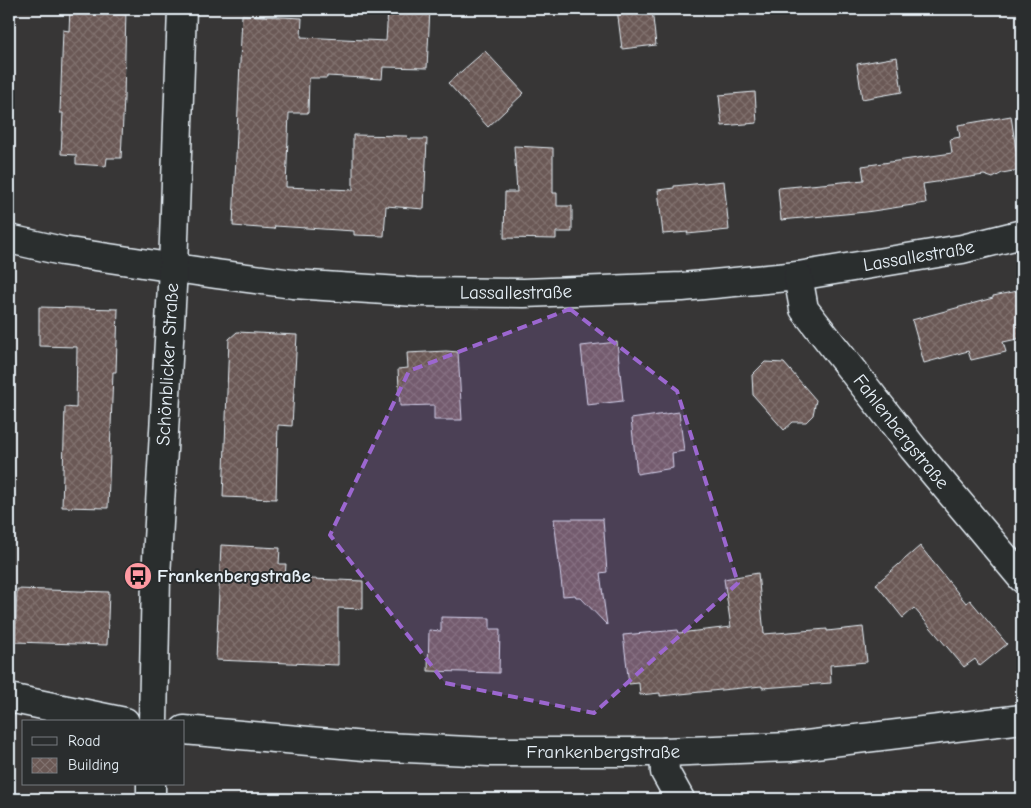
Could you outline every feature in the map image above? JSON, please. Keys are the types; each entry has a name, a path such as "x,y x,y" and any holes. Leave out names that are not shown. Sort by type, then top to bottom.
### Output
{"street":[{"name":"Schönblicker Straße","path":"153,720 156,577 173,268 182,9"},
{"name":"Lassallestraße","path":"9,239 62,251 293,284 446,292 524,293 682,287 798,276 962,249 1022,234"},
{"name":"Fahlenbergstraße","path":"798,276 804,309 913,448 1022,578"},
{"path":"9,698 115,720"},
{"name":"Frankenbergstraße","path":"185,730 365,746 471,752 664,752 790,747 1022,719"},
{"path":"664,752 665,772 680,799"},
{"path":"151,786 151,799"}],"highlighted area":[{"path":"570,309 677,391 738,583 594,713 445,683 330,535 409,371"}],"building":[{"path":"70,9 126,9 121,158 107,158 106,166 76,164 76,155 61,154 63,113 60,113 63,30 69,31"},
{"path":"388,9 430,9 427,68 383,67 382,79 327,76 327,78 309,78 308,113 289,113 286,187 353,190 353,135 407,136 408,139 427,139 424,209 386,206 384,236 354,235 354,231 275,226 274,229 233,226 242,15 302,18 301,37 386,41"},
{"path":"617,9 652,9 656,45 622,49"},
{"path":"485,51 524,93 488,127 448,83"},
{"path":"897,57 902,92 862,99 857,64"},
{"path":"755,92 757,123 722,126 719,95"},
{"path":"1011,116 1019,170 1002,173 993,178 984,175 923,184 926,203 866,212 781,220 778,188 864,180 862,166 952,153 950,139 960,137 958,125"},
{"path":"514,146 553,148 553,193 557,193 557,206 572,206 572,232 556,232 556,239 504,238 505,192 517,192"},
{"path":"724,181 729,230 663,234 658,190 674,188 674,186"},
{"path":"1022,290 1022,338 1003,342 1006,352 971,360 968,351 924,363 912,320 993,298 993,296"},
{"path":"39,307 118,309 116,372 113,372 108,508 62,507 65,407 76,408 77,347 39,346"},
{"path":"237,332 297,335 292,426 278,425 276,499 223,497 229,339"},
{"path":"617,342 623,401 587,405 581,346"},
{"path":"458,352 462,420 434,420 434,405 400,406 398,369 408,368 407,353"},
{"path":"765,362 784,363 816,400 813,415 806,422 793,422 784,430 753,395 752,375"},
{"path":"679,412 684,451 672,453 673,468 637,474 631,419"},
{"path":"554,519 603,519 607,572 600,573 607,625 580,597 575,595 563,596"},
{"path":"221,545 280,548 279,564 286,564 285,578 363,581 363,609 338,608 338,665 216,660"},
{"path":"920,546 966,603 970,600 1007,644 980,666 975,659 964,667 914,608 903,618 876,584"},
{"path":"758,573 764,634 863,627 867,662 830,665 831,683 762,688 762,686 660,696 660,693 640,695 639,683 629,684 623,635 678,630 679,633 731,627 724,579"},
{"path":"17,589 109,592 107,645 15,642"},
{"path":"441,617 490,618 490,629 500,629 499,673 428,671 429,630 441,631"}],"place":[{"name":"Frankenbergstraße","path":"138,576"}]}
